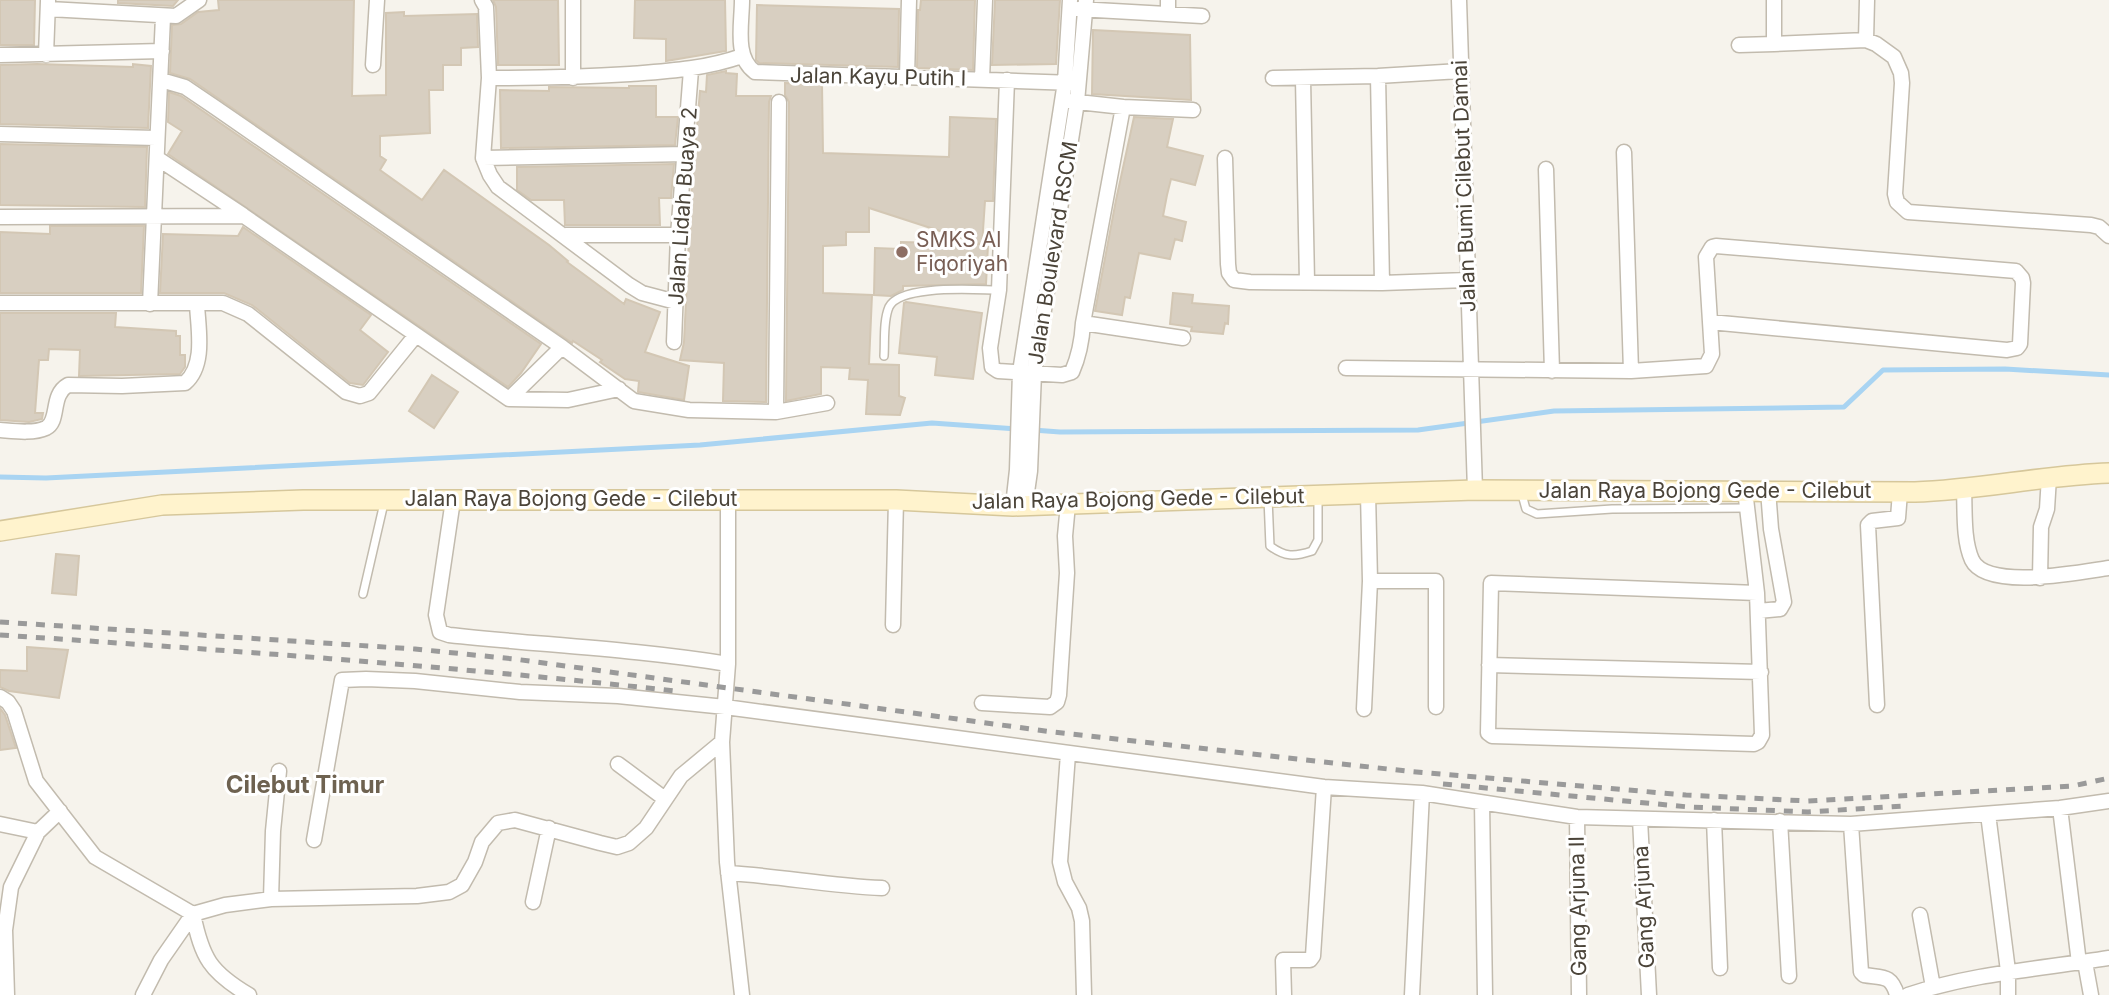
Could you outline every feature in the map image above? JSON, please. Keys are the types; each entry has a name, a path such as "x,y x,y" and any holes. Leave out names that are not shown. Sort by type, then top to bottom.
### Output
{"main road":[{"name":"Jalan Raya Bojong Gede - Cilebut","path":"0,531 162,505 303,500 728,498 896,500 1019,506 1475,489 1520,490 1612,500 1746,499 1768,490 1900,492 1964,489 2049,477 2109,473"}],"street":[{"path":"46,55 49,5 163,17 176,16 199,0"},
{"path":"373,65 377,0"},
{"path":"573,0 573,78"},
{"path":"489,78 573,78 691,70 718,64 742,56 742,0"},
{"path":"907,77 909,0"},
{"path":"982,79 985,0"},
{"name":"Jalan Bumi Cilebut Damai","path":"1459,0 1475,489"},
{"path":"1774,0 1774,44"},
{"path":"1866,40 1867,0"},
{"path":"483,1 489,78 484,158 490,175 498,187 566,235 615,275 642,293 676,302"},
{"path":"1070,4 1168,7 1202,16"},
{"name":"Jalan Boulevard RSCM","path":"1070,4 1072,83"},
{"name":"Jalan Boulevard RSCM","path":"1019,506 1024,470 1027,373 1035,312 1086,5"},
{"path":"150,304 163,17"},
{"path":"1740,46 1866,40 1894,57 1902,73 1895,194 1901,208 1915,214 2091,225 2099,227 2109,236"},
{"path":"0,55 162,51"},
{"name":"Jalan Kayu Putih I","path":"742,56 746,66 755,72 1072,83"},
{"name":"Jalan Lidah Buaya 2","path":"674,342 678,235 691,70"},
{"path":"1273,78 1303,79 1460,71"},
{"path":"1378,76 1382,283"},
{"path":"1303,79 1307,282"},
{"path":"161,80 184,87 207,102 562,347 634,401 689,410 776,412 827,403"},
{"path":"1007,80 999,290 990,348 992,367 998,372 1062,375 1072,372 1078,358 1123,107"},
{"path":"1069,101 1193,110"},
{"path":"776,412 779,102"},
{"path":"0,134 156,138"},
{"path":"1624,152 1631,371"},
{"path":"484,158 686,153"},
{"path":"157,158 509,399 568,400 619,389"},
{"path":"1225,158 1229,273 1234,280 1382,283 1468,280"},
{"path":"1546,169 1552,371"},
{"path":"0,217 244,216"},
{"path":"566,235 678,235"},
{"path":"1346,368 1631,371 1706,366 1712,355 1706,257 1712,247 1716,246 2015,271 2023,283 2020,344 2012,349 1710,322"},
{"path":"0,303 223,303 248,314 346,391 360,396 369,393 416,335"},
{"path":"0,430 26,431 46,428 51,423 56,399 62,388 68,385 122,387 185,383 195,373 198,362 197,304"},
{"path":"1083,323 1183,338"},
{"path":"509,399 562,347"},
{"path":"2040,578 2041,527 2047,509 2049,477"},
{"path":"1964,489 1969,548 1977,567 1989,573 2040,578 2109,568"},
{"path":"1758,611 1780,609 1784,602 1771,529 1768,490"},
{"path":"1877,705 1868,525 1872,521 1898,518 1900,492"},
{"path":"1364,709 1370,582 1368,494"},
{"path":"728,498 727,664 722,742 728,873 743,995"},
{"path":"1746,499 1757,593 1758,611 1762,735 1758,743 1492,736 1486,730 1491,583 1757,593"},
{"path":"453,500 436,615 440,632 727,664"},
{"path":"893,625 896,500"},
{"path":"982,704 1050,707 1057,702 1067,573 1068,504"},
{"path":"1370,582 1436,581 1436,706"},
{"path":"1489,665 1760,672"},
{"path":"314,840 342,681 366,679 415,681 520,692 618,696 725,707 1324,787 1422,793 1577,817 1852,824 2060,808 2109,801"},
{"path":"0,697 8,702 14,711 36,780 95,857 193,914 206,956 223,979 248,995"},
{"path":"143,995 161,960 193,914 225,905 271,899 417,896 449,892 461,885 475,862 482,842 498,823 515,820 617,847 629,844 638,836 681,776 722,742"},
{"path":"1068,754 1060,863 1082,921 1084,995"},
{"path":"618,764 665,799"},
{"path":"271,899 272,831 279,771"},
{"path":"1284,995 1283,960 1310,960 1313,956 1324,787"},
{"path":"1412,995 1422,793"},
{"path":"1482,803 1485,995"},
{"path":"2060,808 2082,963 2091,995"},
{"path":"6,995 5,930 12,887 38,832 60,811"},
{"path":"1988,814 2008,971 2008,995"},
{"name":"Gang Arjuna II","path":"1577,817 1579,995"},
{"name":"Gang Arjuna","path":"1640,819 1649,995"},
{"path":"1714,820 1720,968"},
{"path":"1780,821 1789,976"},
{"path":"0,824 38,832"},
{"path":"1852,824 1861,972 1864,975 1889,979 1897,995"},
{"path":"533,902 549,828"},
{"path":"728,873 766,875 821,885 881,888"},
{"path":"1920,915 1933,987"},
{"path":"1908,995 2008,971 2109,958"}],"lane":[{"path":"884,356 887,318 894,300 909,293 928,291 999,290"},
{"path":"1268,498 1270,546 1282,555 1297,556 1312,551 1318,540 1318,495"},
{"path":"363,594 385,499"}],"building":[{"path":"0,0 35,0 34,45 0,45"},
{"path":"118,0 178,0 173,6 118,3"},
{"path":"218,0 354,0 352,96 386,95 386,13 404,12 404,16 477,14 478,47 461,48 461,65 443,65 443,90 429,90 430,133 380,136 380,156 386,160 380,170 422,200 444,170 549,245 567,262 624,304 626,299 660,312 645,352 689,366 684,400 638,392 639,381 625,379 600,362 602,360 573,341 572,343 190,79 170,73 172,25 181,24 198,12 219,10"},
{"path":"493,0 558,0 559,65 498,65 496,7"},
{"path":"635,0 725,0 726,51 666,61 666,39 634,38"},
{"path":"921,0 975,0 973,70 917,68 918,10"},
{"path":"995,0 1060,0 1056,64 992,65"},
{"path":"757,5 899,9 898,67 759,63 756,60"},
{"path":"1093,30 1190,35 1191,100 1092,94"},
{"path":"0,65 151,66 148,128 0,124"},
{"path":"726,71 737,74 736,96 771,96 766,402 723,401 724,363 680,360 684,342 691,198 700,91 706,92 707,75"},
{"path":"785,83 822,84 823,153 949,157 950,117 996,119 993,201 985,201 982,245 988,245 986,284 903,286 903,290 891,296 874,295 875,248 901,249 901,242 980,244 869,208 869,232 846,232 846,245 823,246 823,293 872,295 869,364 899,365 899,396 905,398 900,415 866,414 868,380 849,379 850,368 821,367 821,394 786,401 789,102 785,95"},
{"path":"656,86 656,117 678,117 675,145 501,148 500,90 549,91 549,87"},
{"path":"169,92 181,96 541,344 521,373 508,387 168,154 182,131 168,122"},
{"path":"1134,117 1173,119 1167,147 1203,156 1195,185 1171,179 1167,195 1163,216 1186,222 1182,241 1175,239 1170,259 1139,253 1130,298 1125,297 1122,315 1095,311"},
{"path":"0,144 147,147 145,207 0,205"},
{"path":"674,164 671,198 659,198 660,225 565,225 564,200 531,200 517,190 517,167"},
{"path":"50,226 144,226 141,293 0,293 0,232 50,234"},
{"path":"243,227 371,315 360,330 388,352 363,385 350,383 252,305 224,293 160,293 163,234 238,236"},
{"path":"1173,293 1193,295 1192,303 1229,306 1228,324 1225,323 1223,334 1191,331 1192,327 1170,324"},
{"path":"906,302 982,313 973,379 935,375 937,357 899,353"},
{"path":"0,313 116,313 115,327 176,331 176,336 180,336 180,355 185,355 185,367 180,374 79,376 80,350 49,349 48,360 39,360 35,413 43,413 42,419 29,422 0,420"},
{"path":"432,375 458,392 434,428 409,411"},
{"path":"56,554 79,556 76,595 52,593"},
{"path":"27,647 68,650 59,698 9,691 0,687 0,670 27,671"},
{"path":"0,708 5,715 16,748 0,750"}],"waterway":[{"path":"1033,430 1418,430 1554,411 1844,407 1883,370 2005,369 2109,375"},
{"path":"0,477 46,478 700,445 932,423 1017,429"}],"railway":[{"path":"0,622 415,649 514,659 1053,732 1406,771 1686,795 1808,801 2073,786 2109,778"},
{"path":"0,635 422,666 675,691"},
{"path":"1443,784 1689,807 1808,812 1903,806"}],"place":[{"name":"SMKS Al Fiqoriyah","path":"902,252"}],"district":[{"name":"Cilebut Timur","path":"305,785"}]}
